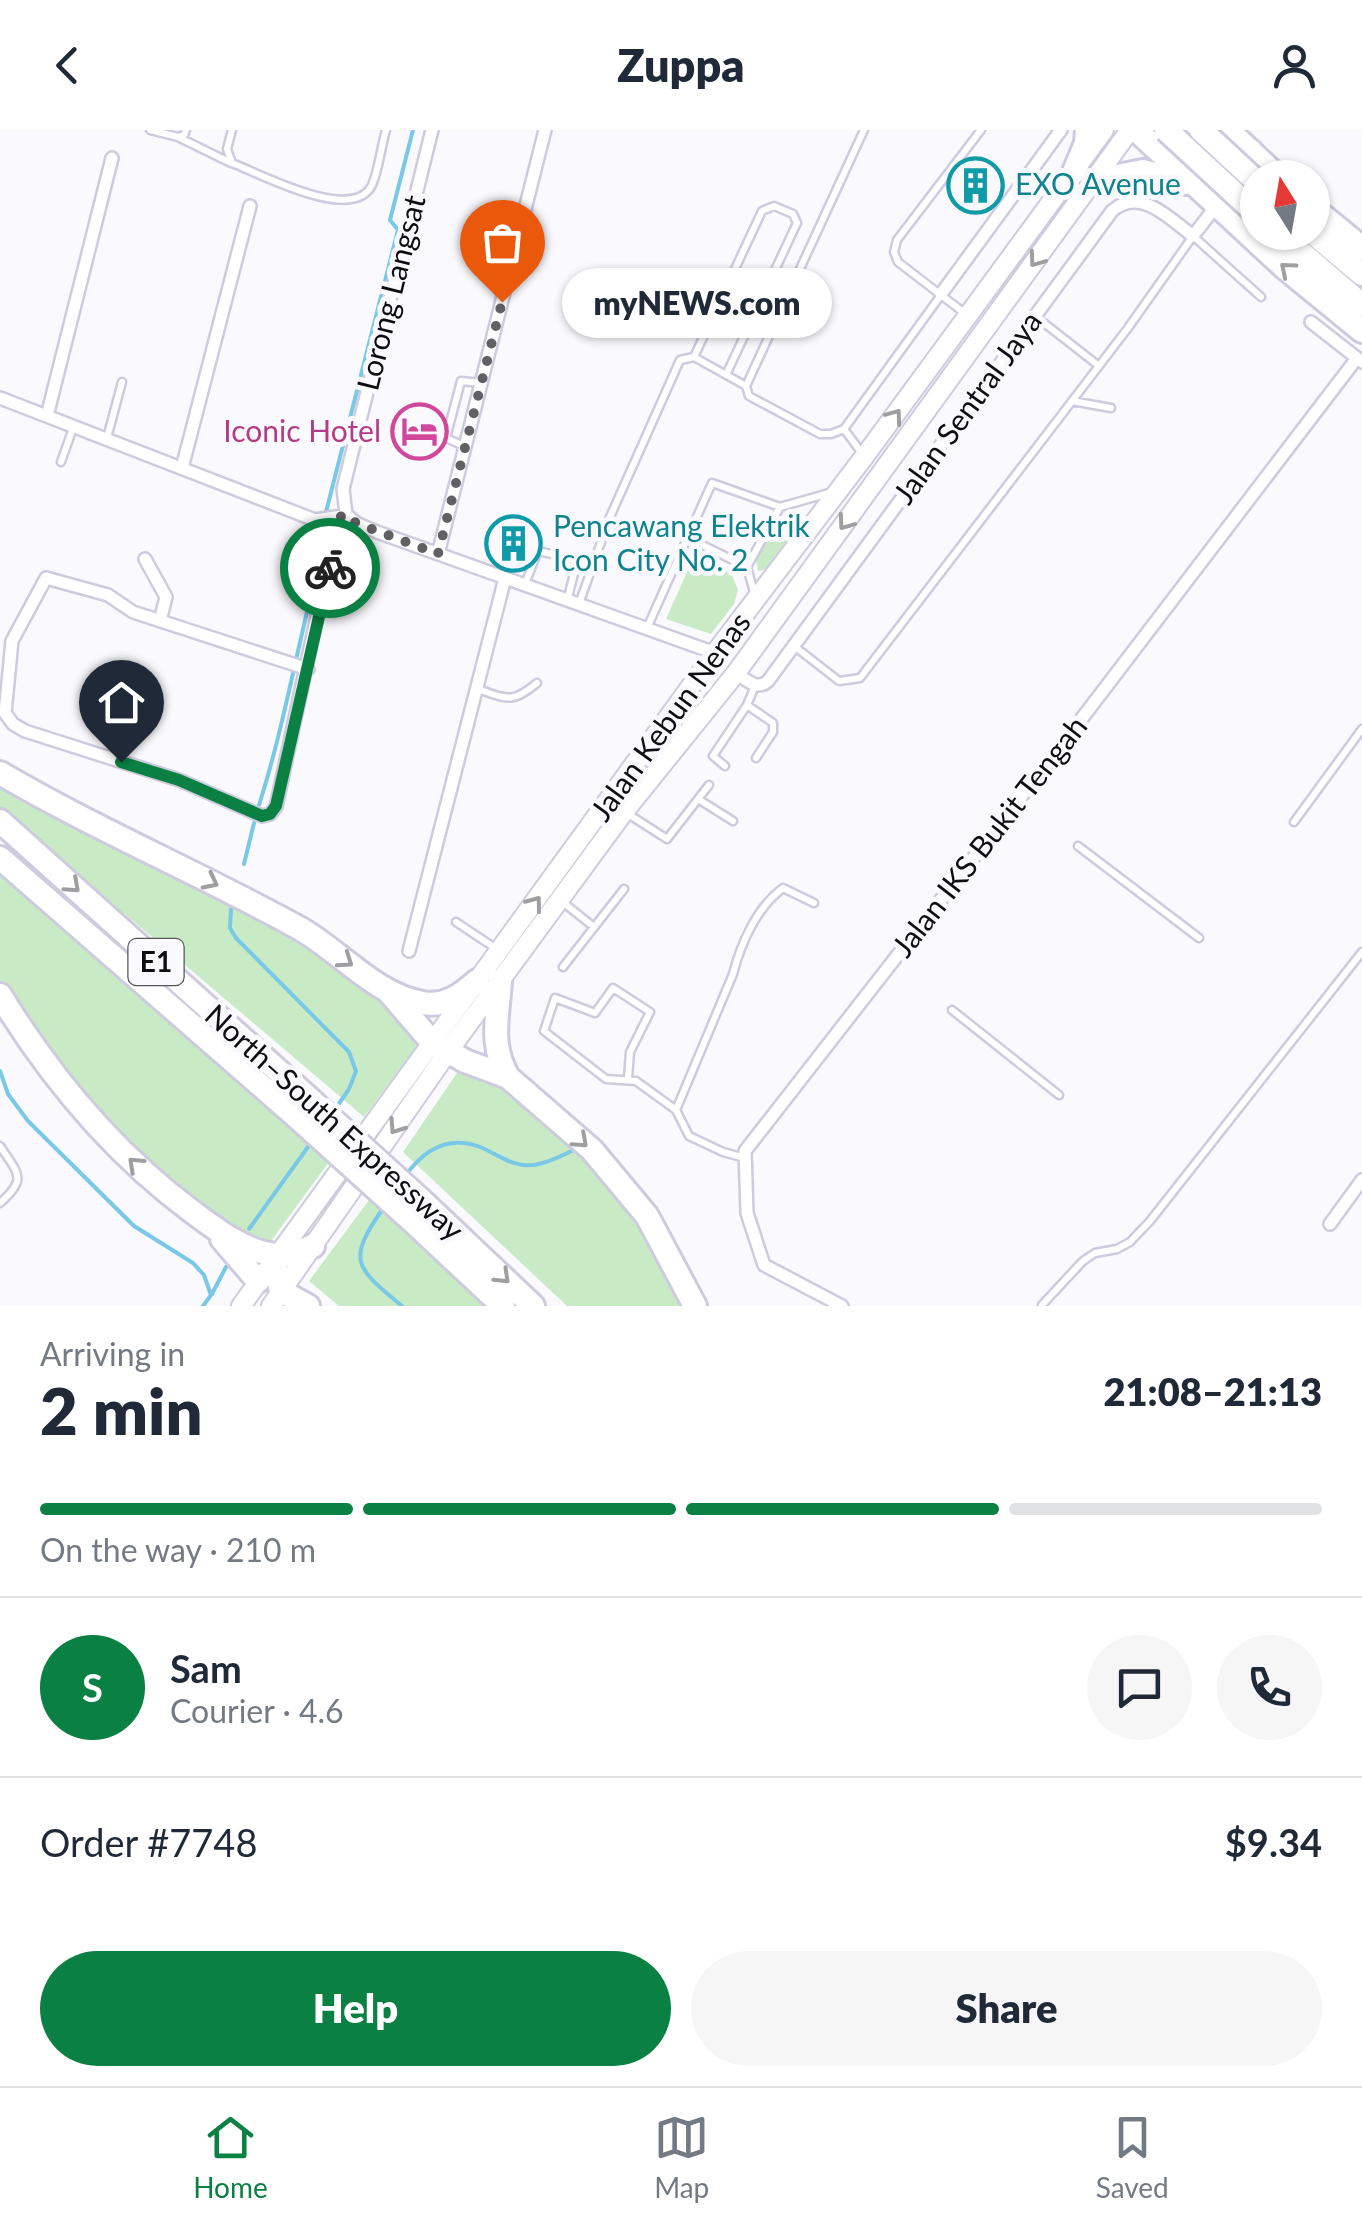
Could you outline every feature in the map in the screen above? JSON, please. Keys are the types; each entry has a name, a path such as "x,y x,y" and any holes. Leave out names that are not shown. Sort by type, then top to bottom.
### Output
{"highway":[{"path":"1087,130 1083,176 1143,171 1205,196"},
{"path":"1133,130 1362,331"},
{"path":"1166,130 1240,198"},
{"path":"1201,130 1240,166"},
{"path":"1228,130 1260,160"},
{"path":"1205,196 1204,180 1214,160 1230,149 1251,151"},
{"path":"1330,222 1362,248"},
{"path":"1330,247 1362,274"},
{"path":"1299,250 1362,305"},
{"path":"0,774 51,804 304,930 388,991 440,1047 508,1076 592,1150 632,1196 658,1234 695,1306"},
{"name":"North–South Expressway","path":"0,821 306,1111 416,1210 533,1306"},
{"name":"North–South Expressway","path":"0,858 306,1111"},
{"path":"388,991 420,1003 441,1004 489,981 495,1039 508,1076"},
{"path":"0,995 31,1046 94,1126 164,1191 210,1225 276,1259 313,1246"},
{"name":"North–South Expressway","path":"416,1210 502,1306"},
{"path":"210,1225 258,1281"},
{"path":"276,1259 275,1300 308,1306"}],"main road":[{"name":"Jalan Kebun Nenas","path":"241,1306 489,981 560,900 624,812 736,673 1083,176 1104,130"},
{"name":"Jalan Kebun Nenas","path":"489,981 499,950 968,316 1083,176 1133,130"},
{"name":"Jalan Kebun Nenas","path":"275,1300 440,1047"}],"street":[{"name":"Lorong Langsat","path":"121,762 179,780 262,816 270,814 276,806 299,667 432,130"},
{"path":"438,554 545,130"},
{"path":"942,294 1061,130"},
{"path":"46,416 112,158"},
{"path":"1193,236 1205,196"},
{"name":"Jalan Sentral Jaya","path":"755,686 768,681 1112,211 1126,202 1148,203 1193,236"},
{"path":"182,468 250,206"},
{"name":"Jalan IKS Bukit Tengah","path":"746,1158 745,1151 1360,360 1312,322"},
{"path":"0,398 315,520 338,517 715,653"},
{"path":"145,560 166,596 160,621"},
{"path":"121,762 13,724 5,713 12,641 46,578 108,594 133,612 299,667"},
{"path":"408,951 505,578"},
{"path":"736,673 755,686"},
{"path":"746,1158 747,1213 764,1265 842,1306"},
{"path":"1330,1224 1362,1180"}],"lane":[{"path":"150,130 178,137 332,202 358,198 371,188 386,130"},
{"path":"178,137 186,130"},
{"path":"232,130 228,149 232,163"},
{"path":"746,386 864,130"},
{"path":"968,316 898,262 894,252 898,240 981,130"},
{"path":"694,357 762,211 774,206 793,214 797,223 726,375"},
{"path":"794,646 840,681 860,678 1099,366 1193,236 1261,297"},
{"path":"573,603 680,360 694,357 746,386 750,396 820,434 831,434 844,429 942,294"},
{"path":"1044,323 1099,366"},
{"path":"466,446 446,436 461,381 481,383"},
{"path":"107,439 122,382"},
{"path":"1072,401 1111,408"},
{"path":"61,462 74,426"},
{"path":"844,429 864,457"},
{"path":"646,629 712,483 780,507 840,491"},
{"path":"756,599 747,567 780,507"},
{"path":"688,538 747,567"},
{"path":"524,585 538,551 574,559 573,603"},
{"path":"476,688 508,700 518,699 537,684"},
{"path":"725,766 714,756 755,686"},
{"path":"747,705 774,724 756,758"},
{"path":"116,722 126,734 128,745 121,762"},
{"path":"1294,822 1362,729"},
{"path":"624,812 667,839 709,785"},
{"path":"698,799 733,822"},
{"path":"1078,846 1198,938"},
{"path":"676,1110 733,974 739,950 769,898 783,888 814,903"},
{"path":"563,967 624,890"},
{"path":"560,900 594,927"},
{"path":"456,922 499,950"},
{"path":"1042,1306 1083,1261 1130,1242 1150,1221 1362,952"},
{"path":"613,988 650,1012 630,1052 628,1078 616,1082 606,1079 544,1031 554,998 595,1013 613,988"},
{"path":"952,1010 1060,1095"},
{"path":"628,1078 676,1110 689,1136 746,1158"},
{"path":"0,1146 19,1175 18,1185 1,1200"}],"green space":[{"path":"800,514 803,520 767,569 758,571 756,559 773,525"},
{"path":"695,554 731,573 738,590 734,604 711,634 666,619"},
{"path":"0,783 309,949 364,986 402,1019 416,1047 364,1117 0,808"},
{"path":"0,876 332,1158 268,1245 242,1238 121,1143 73,1092 0,984"},
{"path":"459,1070 507,1089 547,1117 649,1229 687,1306 567,1306 403,1152"},
{"path":"372,1196 484,1306 339,1306 309,1281"}],"waterway":[{"path":"259,805 317,569 326,512 398,230 390,220 413,130"},
{"path":"244,864 254,823"},
{"path":"231,909 230,928 236,938 349,1052 356,1071 336,1108"},
{"path":"0,1071 8,1094 28,1121 134,1226 193,1263 204,1275 211,1295 203,1306"},
{"path":"249,1229 313,1140"},
{"path":"406,1175 421,1158 447,1144 480,1147 523,1165 544,1163 576,1149"},
{"path":"384,1207 364,1240 361,1262 374,1282 402,1306"},
{"path":"212,1294 226,1267"}],"way so far":[{"path":"330,568 338,518 346,514 356,523 438,554 502,302"}],"place":[{"name":"EXO Avenue","path":"976,185"},
{"name":"myNEWS.com","path":"502,302"},
{"name":"Iconic Hotel","path":"420,432"},
{"name":"Pencawang Elektrik Icon City No. 2","path":"514,544"}],"route":[{"path":"121,762 179,780 262,816 270,814 276,806 330,568"}]}
